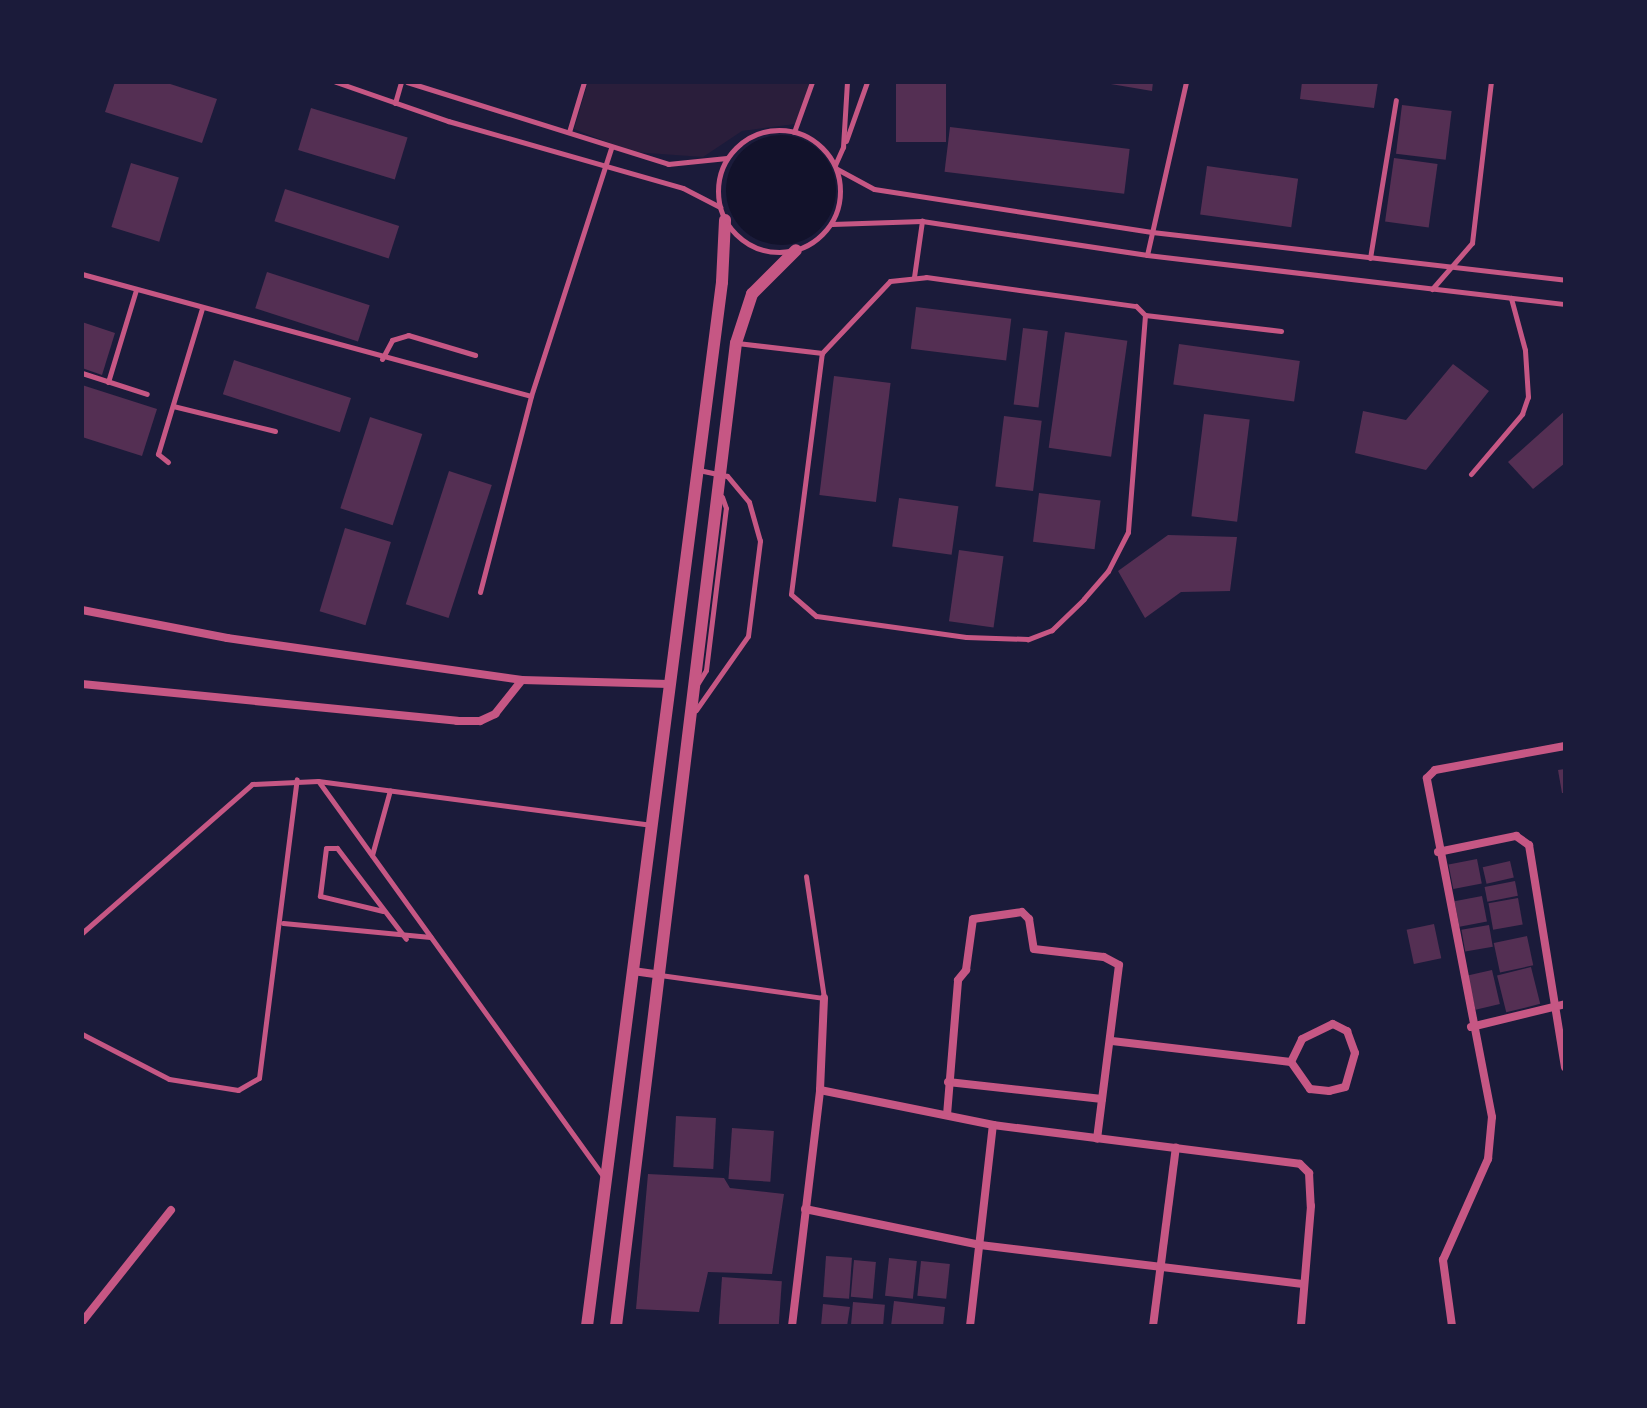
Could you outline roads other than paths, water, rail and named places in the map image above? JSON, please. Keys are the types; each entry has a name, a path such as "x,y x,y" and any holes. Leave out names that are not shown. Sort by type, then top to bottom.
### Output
{"street":[{"path":"587,1326 694,469 722,282 725,220"},
{"path":"616,1326 697,685 736,343 752,294 796,250"},
{"path":"82,610 227,638 522,680 669,684"},
{"path":"82,684 480,721 495,714 522,680"},
{"path":"1452,1326 1443,1260 1488,1159 1492,1117 1471,1027 1426,789 1435,770 1565,746"},
{"path":"1438,852 1516,836 1526,841 1561,1005 1565,1067"},
{"path":"947,1115 958,980 966,970 973,919 981,915 1022,912 1029,919 1029,945 1034,949 1104,957 1119,965 1112,1041 1097,1139"},
{"path":"633,971 660,975"},
{"path":"792,1326 820,1090 824,998"},
{"path":"1471,1027 1561,1005"},
{"path":"1112,1041 1291,1062 1310,1089 1329,1091 1345,1087 1355,1053 1347,1031 1333,1024 1302,1039 1291,1062"},
{"path":"948,1082 1102,1099"},
{"path":"820,1090 993,1125 1285,1160 1309,1173 1301,1326"},
{"path":"970,1326 993,1125"},
{"path":"1153,1326 1176,1147"},
{"path":"805,1209 980,1245 1162,1264 1303,1284"},
{"path":"82,1322 171,1210"}],"lane":[{"path":"336,82 607,168 683,188 720,207"},
{"path":"395,103 404,82 668,164 727,158"},
{"path":"569,132 584,82"},
{"path":"794,132 812,82"},
{"path":"843,147 847,82"},
{"path":"832,224 841,188 836,167 867,82"},
{"path":"1147,255 1186,82"},
{"path":"1431,290 1472,243 1491,82"},
{"path":"1370,258 1396,100"},
{"path":"1565,280 1152,232 874,189 836,167 818,144 794,132 769,131 745,140 727,158 719,182 720,207 725,220 743,241 756,246 796,250 832,224 922,221 1147,255 1565,304"},
{"path":"480,592 531,396 611,148"},
{"path":"914,277 922,221"},
{"path":"82,274 382,359 531,396"},
{"path":"1145,315 1128,532 1108,571 1052,630 1028,639 951,635 816,616 801,608 789,580 822,353 890,281 914,277 1136,306 1145,315 1281,331"},
{"path":"108,382 136,290"},
{"path":"1471,474 1522,414 1528,397 1525,350 1511,298"},
{"path":"168,462 158,454 202,308"},
{"path":"382,359 392,340 408,335 475,355"},
{"path":"736,343 822,353"},
{"path":"82,373 147,394"},
{"path":"173,406 275,431"},
{"path":"693,714 748,636 760,541 749,502 720,472 694,469"},
{"path":"82,933 226,802 252,784 297,779 318,781 651,825"},
{"path":"82,1034 169,1079 238,1090 250,1087 259,1078 283,923 297,779"},
{"path":"318,781 606,1180"},
{"path":"372,856 390,790"},
{"path":"383,911 320,896 326,848 337,848 406,939"},
{"path":"660,975 824,998 806,876"},
{"path":"283,923 406,939 430,937"}]}
